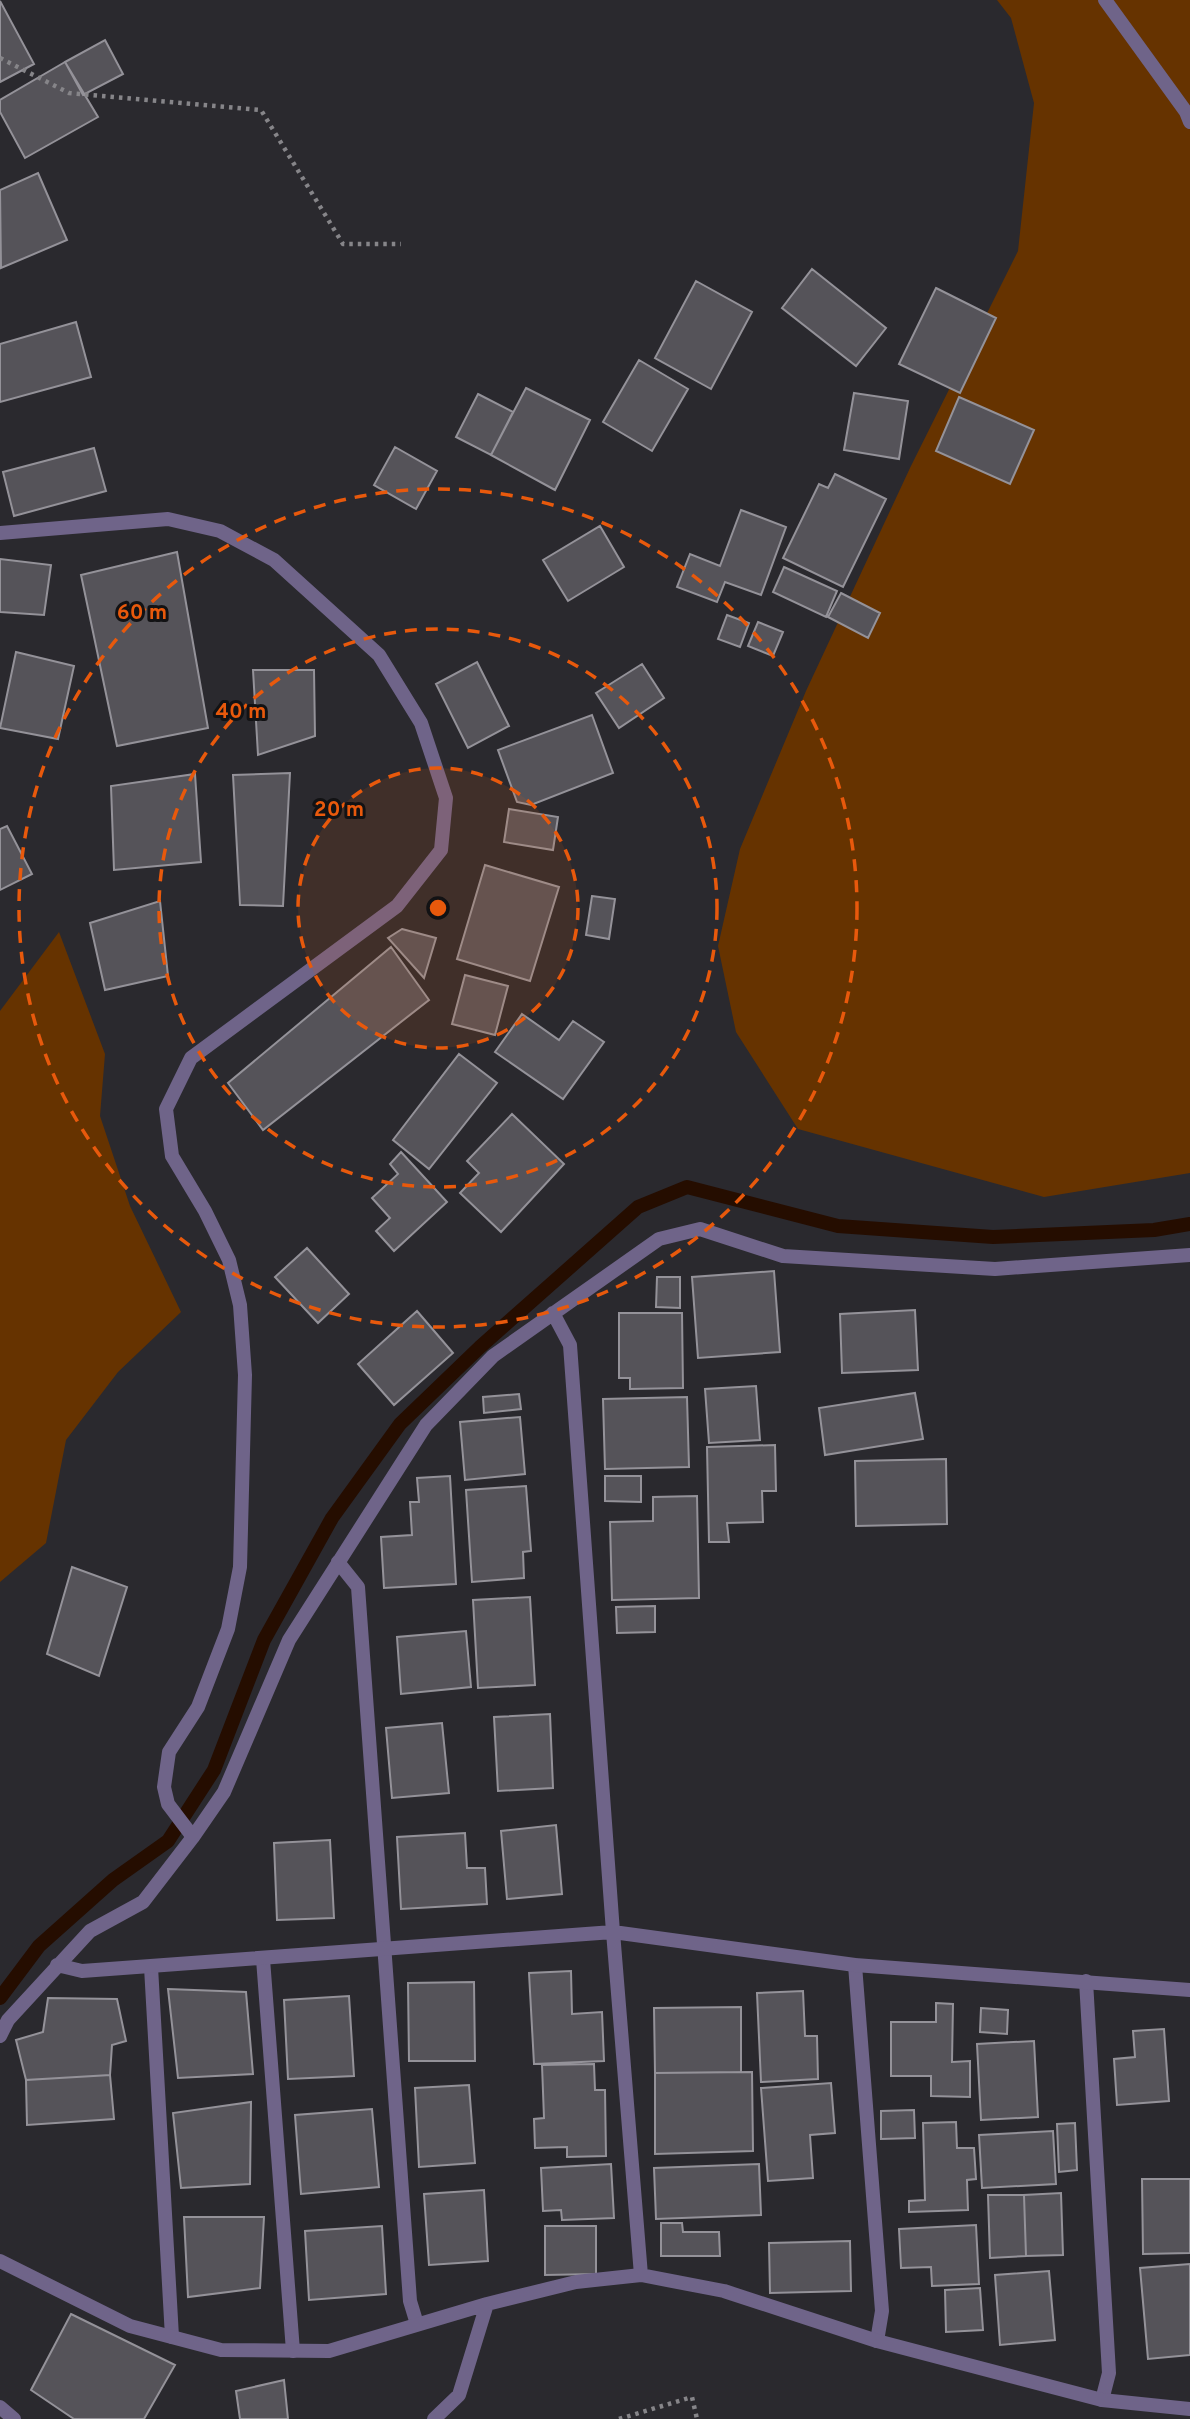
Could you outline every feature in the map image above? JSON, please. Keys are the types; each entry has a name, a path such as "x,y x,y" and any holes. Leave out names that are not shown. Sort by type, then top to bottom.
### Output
{"street":[{"path":"1105,0 1186,111 1190,122"},
{"path":"0,533 168,519 220,531 274,560 379,656 421,723 446,798 441,850 397,906 191,1058 166,1108 172,1156 205,1211 229,1260 240,1305 245,1375 240,1567 228,1629 198,1707 169,1752 164,1787 168,1804 190,1833"},
{"path":"0,2036 9,2020 90,1931 143,1902 190,1833 224,1792 289,1640 426,1425 493,1356 659,1239 700,1229 783,1256 995,1269 1190,1255"},
{"path":"553,1313 570,1345 641,2275"},
{"path":"338,1562 358,1587 410,2301 417,2324"},
{"path":"57,1965 82,1972 613,1932 855,1965 1190,1990"},
{"path":"262,1959 293,2351"},
{"path":"855,1965 882,2311 877,2341"},
{"path":"151,1967 172,2337"},
{"path":"1086,1981 1110,2373 1102,2400"},
{"path":"0,2261 130,2326 221,2350 329,2351 487,2304 576,2281 641,2275 724,2291 877,2341 1102,2400 1190,2409"},
{"path":"434,2419 459,2395 487,2304"},
{"path":"0,2407 14,2419"}],"path":[{"path":"0,58 69,93 261,110 343,244 401,244"},
{"path":"619,2419 692,2398 697,2419"}],"shaded area":[{"path":"997,0 1190,0 1190,1173 1044,1197 798,1129 736,1032 718,946 740,849 806,691 910,468 1018,251 1034,103 1011,18"},
{"path":"59,932 105,1054 100,1116 130,1206 181,1312 118,1372 66,1440 46,1543 0,1582 0,1011"}],"building":[{"path":"0,1 34,64 0,82"},
{"path":"105,40 123,74 83,95 65,62"},
{"path":"65,62 98,117 25,158 0,112 0,100"},
{"path":"38,173 67,240 1,268 0,190"},
{"path":"812,269 886,328 856,366 782,308"},
{"path":"696,281 752,312 711,389 655,358"},
{"path":"936,288 996,318 960,393 899,364"},
{"path":"76,322 91,377 0,402 0,344"},
{"path":"639,360 688,389 652,451 603,422"},
{"path":"526,388 590,420 555,490 491,455"},
{"path":"854,393 908,401 899,459 844,450"},
{"path":"478,394 513,412 491,455 456,437"},
{"path":"959,397 1034,430 1010,484 936,451"},
{"path":"395,447 437,471 416,509 374,485"},
{"path":"94,448 106,491 14,516 3,472"},
{"path":"835,474 886,499 843,587 783,558 819,484 828,488"},
{"path":"741,510 786,527 761,595 725,582 717,602 677,587 690,554 720,566"},
{"path":"600,526 624,567 568,601 543,560"},
{"path":"177,552 208,728 117,746 81,575"},
{"path":"0,559 51,565 44,615 0,612"},
{"path":"784,567 837,591 826,617 773,592"},
{"path":"841,593 880,613 868,638 828,617"},
{"path":"727,615 749,623 740,647 718,639"},
{"path":"758,622 783,632 773,656 748,646"},
{"path":"16,652 74,666 58,739 0,728"},
{"path":"477,662 509,726 468,748 436,684"},
{"path":"642,664 664,698 619,728 596,693"},
{"path":"253,670 314,670 315,736 258,755"},
{"path":"592,715 613,773 531,805 517,802 498,750"},
{"path":"290,773 283,906 240,905 233,775"},
{"path":"195,774 201,862 114,870 111,786"},
{"path":"509,809 558,817 553,850 504,842"},
{"path":"7,826 32,874 0,890 0,829"},
{"path":"485,865 559,887 530,981 457,959"},
{"path":"592,896 615,899 609,939 586,935"},
{"path":"160,901 168,976 105,990 90,923"},
{"path":"402,929 436,938 424,978 388,938"},
{"path":"391,947 429,1000 263,1130 228,1083"},
{"path":"465,975 508,986 495,1035 452,1024"},
{"path":"522,1014 559,1040 573,1021 604,1042 563,1099 495,1052"},
{"path":"459,1054 497,1083 429,1169 393,1140"},
{"path":"512,1114 564,1164 501,1232 460,1193 479,1173 467,1161"},
{"path":"401,1152 447,1202 394,1251 376,1231 390,1218 372,1198 398,1174 390,1164"},
{"path":"307,1248 349,1294 318,1323 275,1277"},
{"path":"774,1271 780,1352 698,1358 692,1277"},
{"path":"657,1277 680,1277 680,1308 656,1307"},
{"path":"915,1310 918,1370 842,1373 840,1314"},
{"path":"417,1311 453,1353 394,1405 358,1364"},
{"path":"619,1313 682,1313 683,1388 630,1389 630,1378 619,1378"},
{"path":"756,1386 760,1440 709,1443 705,1389"},
{"path":"915,1393 923,1439 825,1455 819,1408"},
{"path":"519,1394 521,1409 484,1413 483,1397"},
{"path":"687,1397 689,1467 605,1469 603,1399"},
{"path":"520,1417 525,1474 465,1480 460,1422"},
{"path":"775,1445 776,1491 762,1491 763,1522 727,1523 729,1542 709,1542 707,1447"},
{"path":"946,1459 947,1524 856,1526 855,1461"},
{"path":"450,1476 456,1584 384,1588 381,1537 412,1535 410,1502 419,1502 417,1478"},
{"path":"605,1476 641,1476 641,1502 605,1501"},
{"path":"526,1486 531,1551 523,1552 524,1578 472,1582 466,1490"},
{"path":"697,1496 699,1598 612,1600 610,1522 653,1521 653,1497"},
{"path":"72,1567 127,1587 99,1676 47,1654"},
{"path":"530,1597 535,1685 478,1688 473,1600"},
{"path":"655,1606 655,1632 617,1633 616,1607"},
{"path":"466,1631 471,1687 401,1694 397,1637"},
{"path":"550,1714 553,1788 498,1791 494,1717"},
{"path":"442,1723 449,1793 392,1798 386,1728"},
{"path":"556,1825 562,1894 507,1899 501,1831"},
{"path":"465,1833 467,1868 485,1868 487,1904 401,1909 397,1837"},
{"path":"330,1840 334,1918 277,1920 274,1843"},
{"path":"571,1971 572,2014 602,2012 604,2061 534,2064 529,1973"},
{"path":"474,1982 475,2061 409,2061 408,1983"},
{"path":"168,1989 246,1992 253,2074 178,2078"},
{"path":"803,1991 805,2036 817,2036 818,2079 761,2082 757,1993"},
{"path":"349,1996 354,2076 288,2079 284,2000"},
{"path":"48,1998 117,1999 126,2041 112,2045 110,2075 26,2080 16,2040 43,2032"},
{"path":"936,2003 953,2004 952,2062 970,2061 970,2097 931,2096 931,2076 891,2076 891,2022 936,2022"},
{"path":"741,2007 741,2072 655,2073 654,2008"},
{"path":"981,2008 1008,2010 1007,2034 980,2032"},
{"path":"1164,2029 1169,2101 1117,2105 1114,2059 1135,2057 1133,2031"},
{"path":"1034,2041 1038,2117 981,2120 977,2044"},
{"path":"594,2064 595,2090 605,2090 606,2156 567,2157 567,2147 535,2148 534,2119 544,2118 542,2065"},
{"path":"752,2072 753,2151 655,2154 655,2073"},
{"path":"110,2075 114,2119 27,2125 26,2080"},
{"path":"831,2083 835,2133 810,2135 813,2178 768,2181 761,2088"},
{"path":"469,2085 475,2163 419,2167 415,2088"},
{"path":"251,2102 250,2184 181,2188 173,2113"},
{"path":"372,2109 379,2187 301,2194 295,2115"},
{"path":"914,2110 915,2138 881,2139 881,2111"},
{"path":"956,2122 957,2148 974,2148 976,2179 967,2180 968,2210 909,2212 909,2201 925,2200 923,2123"},
{"path":"1075,2123 1077,2170 1059,2172 1057,2124"},
{"path":"1053,2131 1056,2184 982,2188 979,2135"},
{"path":"611,2164 614,2218 562,2220 561,2210 543,2211 541,2168"},
{"path":"759,2164 761,2215 656,2219 654,2168"},
{"path":"1142,2179 1190,2179 1190,2253 1143,2254"},
{"path":"484,2190 488,2261 429,2265 424,2194"},
{"path":"1061,2193 1063,2255 1026,2256 1024,2195"},
{"path":"988,2195 1024,2195 1026,2256 990,2258"},
{"path":"184,2217 264,2217 260,2288 188,2297"},
{"path":"661,2223 682,2223 683,2232 719,2232 720,2256 661,2256"},
{"path":"976,2225 979,2284 932,2286 931,2267 901,2268 899,2229"},
{"path":"382,2226 386,2294 309,2300 305,2231"},
{"path":"545,2226 596,2226 596,2274 545,2275"},
{"path":"850,2241 851,2291 770,2293 769,2243"},
{"path":"1190,2264 1190,2355 1148,2359 1140,2268"},
{"path":"1049,2271 1055,2340 1000,2345 995,2275"},
{"path":"980,2288 983,2330 946,2332 945,2290"},
{"path":"71,2314 175,2365 144,2419 74,2419 31,2390"},
{"path":"284,2380 288,2419 240,2419 236,2391"}],"waterway":[{"path":"0,1998 39,1946 113,1880 168,1841 214,1770 264,1640 332,1518 400,1424 480,1347 638,1207 687,1187 838,1226 993,1237 1154,1230 1190,1224"}]}
